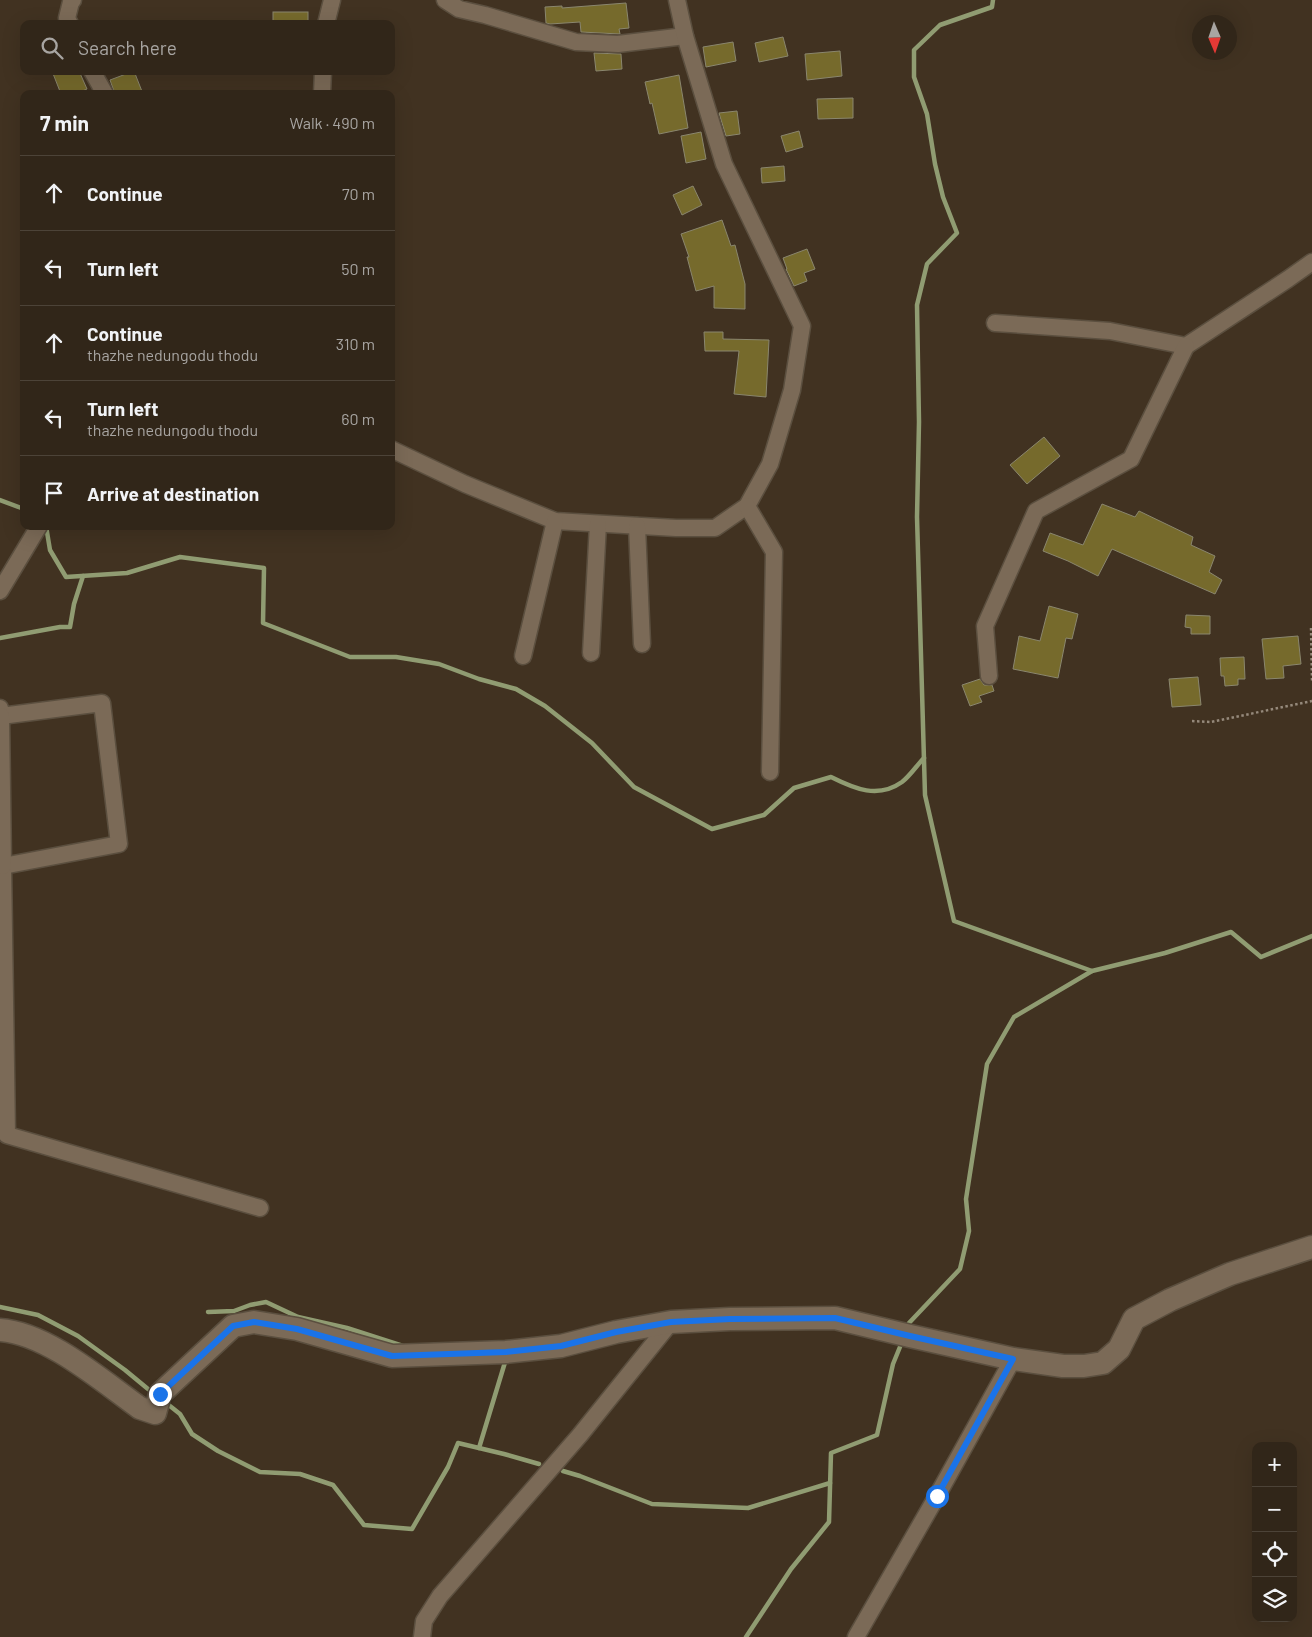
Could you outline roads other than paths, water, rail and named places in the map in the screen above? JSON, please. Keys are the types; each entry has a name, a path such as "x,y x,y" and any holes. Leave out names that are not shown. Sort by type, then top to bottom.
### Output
{"street":[{"path":"68,20 73,0"},
{"path":"327,20 332,0"},
{"path":"445,0 459,9 576,42 618,44 685,36"},
{"path":"395,451 465,484 555,521 676,528 714,528 747,506 770,464 792,390 802,326 724,164 685,36 677,0"},
{"path":"94,75 103,90"},
{"path":"322,75 322,90"},
{"path":"989,676 985,626 1036,511 1131,460 1186,346 1312,262"},
{"path":"995,322 1110,331 1186,346"},
{"path":"747,506 774,552 770,772"},
{"path":"523,656 555,521"},
{"path":"591,654 598,524"},
{"path":"637,526 642,644"},
{"path":"0,591 37,530"},
{"path":"3,866 118,844 102,703 1,712 6,1135 260,1208"},
{"path":"0,1330 28,1336 56,1348 140,1408 155,1413 160,1394 233,1326 254,1322 297,1329 392,1356 506,1352 552,1347 616,1332 671,1322 730,1319 835,1318 1013,1359 1063,1366 1084,1366 1103,1362 1119,1349 1134,1319 1170,1300 1230,1274 1312,1247"},
{"path":"422,1637 424,1621 440,1596 580,1435 671,1322"},
{"path":"856,1637 1013,1359"}],"waterway":[{"path":"993,0 992,7 940,25 914,50 914,77 927,114 935,164 943,197 957,233 927,264 917,305 919,422 917,517 925,795 954,921 1092,971"},
{"path":"0,500 20,508"},
{"path":"47,530 50,550 66,577 127,573 180,557 264,568 263,623 350,657 396,657 439,664 479,679 516,689 545,706 592,743 634,787 712,829 764,815 794,788 831,777 866,790 875,791 893,787 905,780 924,758"},
{"path":"0,638 60,627 70,627 74,604 83,576"},
{"path":"907,1328 909,1323 960,1269 969,1231 966,1199 987,1064 1014,1017 1092,971 1165,953 1231,932 1261,957 1312,936"},
{"path":"208,1312 234,1311 266,1302 298,1317 347,1328 403,1346"},
{"path":"0,1307 38,1315 78,1336 148,1389"},
{"path":"746,1637 791,1569 829,1522 831,1453 877,1435 893,1364 902,1342"},
{"path":"479,1448 506,1359"},
{"path":"170,1406 180,1414 192,1434 218,1451 260,1472 300,1474 333,1485 364,1525 412,1529 448,1467 458,1443 539,1464"},
{"path":"563,1471 652,1504 748,1508 830,1483"}]}
